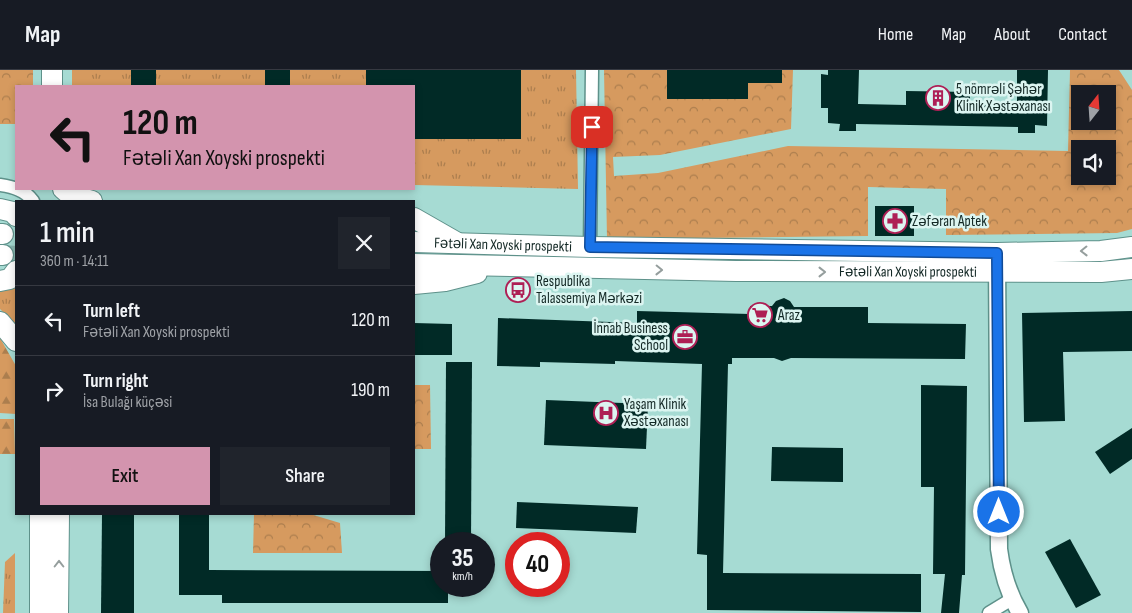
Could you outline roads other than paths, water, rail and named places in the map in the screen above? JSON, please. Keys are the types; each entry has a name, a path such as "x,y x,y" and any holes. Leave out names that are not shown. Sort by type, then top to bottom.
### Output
{"main road":[{"path":"52,70 52,85"},
{"path":"64,190 70,195 88,200"},
{"path":"0,209 13,212 15,215"},
{"path":"415,219 458,243"},
{"name":"Fətəli Xan Xoyski prospekti","path":"415,242 590,247 997,253 1101,251 1132,247"},
{"name":"Fətəli Xan Xoyski prospekti","path":"415,264 736,272 998,273 1101,272 1132,269"},
{"path":"415,284 445,280 506,266"},
{"path":"0,281 10,278 15,272"},
{"path":"0,322 15,340"},
{"path":"40,515 40,613"},
{"path":"58,613 59,515"}],"street":[{"path":"590,247 592,70"},
{"path":"0,185 15,189"},
{"path":"20,190 32,200"},
{"path":"989,613 1016,606 1001,566 999,549 997,253"}],"tunnel":[{"path":"3,255 15,256"}],"place":[{"name":"5 nömrəli Şəhər Klinik Xəstəxanası","path":"938,98"},
{"name":"Zəfəran Aptek","path":"895,221"},
{"name":"Respublika Talassemiya Mərkəzi","path":"518,290"},
{"name":"Araz","path":"760,315"},
{"name":"İnnab Business School","path":"685,337"},
{"name":"Yaşam Klinik Xəstəxanası","path":"606,413"}]}
